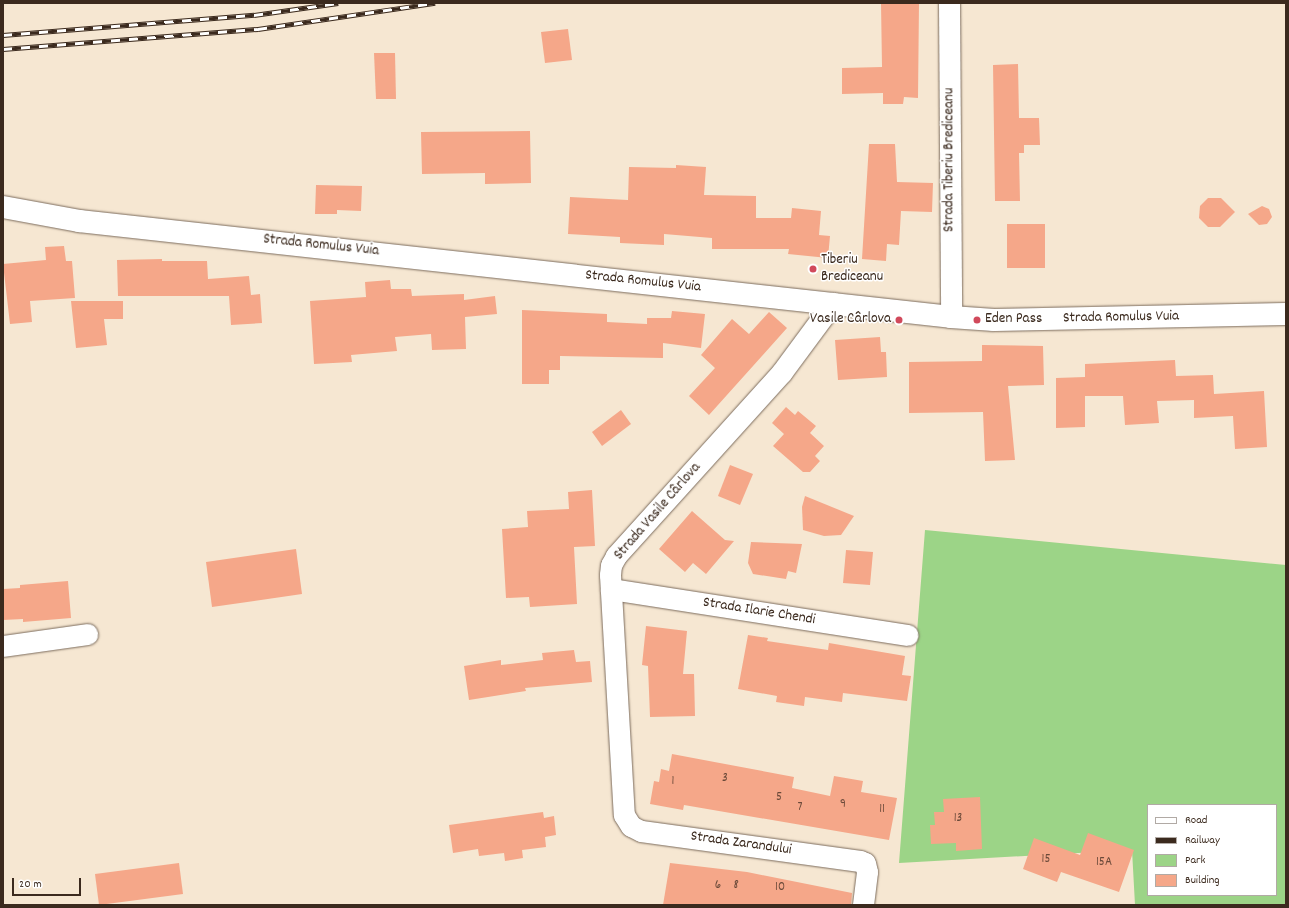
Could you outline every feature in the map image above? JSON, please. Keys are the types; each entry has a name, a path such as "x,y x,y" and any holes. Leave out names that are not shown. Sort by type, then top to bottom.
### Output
{"street":[{"name":"Strada Tiberiu Brediceanu","path":"949,3 951,317"},
{"name":"Strada Romulus Vuia","path":"3,207 79,221 951,317 994,320 1286,314"},
{"name":"Strada Vasile Cârlova","path":"624,815 611,565 616,556 782,372 833,303"},
{"name":"Strada Ilarie Chendi","path":"611,588 907,634"},
{"path":"3,646 87,634"},
{"name":"Strada Zarandului","path":"624,815 631,826 641,831 843,857 865,863 867,872 863,905"}],"green space":[{"path":"925,530 1286,565 1286,905 1135,905 1132,850 899,863"}],"building":[{"path":"881,3 919,3 918,98 904,97 903,104 883,104 883,93 842,94 842,68 882,67"},
{"path":"568,29 572,60 545,63 541,32"},
{"path":"374,53 395,53 396,99 376,99"},
{"path":"1018,64 1019,118 1039,118 1040,145 1024,145 1024,153 1019,153 1020,201 995,201 993,65"},
{"path":"530,131 531,183 485,184 485,173 422,174 421,132"},
{"path":"869,144 895,144 897,182 933,183 932,212 901,211 899,245 887,244 886,261 862,259"},
{"path":"676,165 706,167 704,195 756,196 756,218 791,218 792,208 821,211 819,235 830,236 828,258 788,254 789,249 712,249 712,238 664,234 664,245 620,243 620,237 568,234 570,197 628,200 629,167 676,168"},
{"path":"316,185 362,186 361,211 337,210 337,214 315,214"},
{"path":"1208,198 1221,198 1235,212 1220,227 1208,227 1199,218 1200,206"},
{"path":"1262,206 1269,209 1272,217 1267,224 1259,225 1248,214"},
{"path":"1007,224 1045,224 1045,268 1007,268"},
{"path":"64,246 66,261 72,261 75,298 30,301 32,322 10,324 3,264 46,260 45,247"},
{"path":"162,259 162,261 207,261 208,279 249,276 251,295 260,294 262,323 231,325 229,296 118,296 117,260"},
{"path":"390,280 391,289 411,289 412,296 464,294 464,300 495,296 497,314 465,317 466,349 432,350 431,334 395,337 397,351 351,355 352,362 314,364 310,301 366,297 365,282"},
{"path":"71,301 123,301 123,319 104,319 107,345 76,348"},
{"path":"522,310 607,314 607,322 647,324 647,318 671,318 672,311 705,314 701,348 663,343 663,358 560,356 560,370 549,370 549,384 522,384"},
{"path":"769,312 787,328 709,415 689,396 715,368 701,355 732,319 749,334"},
{"path":"880,337 881,352 886,352 887,377 838,380 835,340"},
{"path":"982,345 1043,346 1044,385 1008,386 1015,460 985,461 983,412 909,413 909,362 982,361"},
{"path":"1175,360 1176,376 1213,375 1214,394 1264,391 1267,447 1235,449 1233,416 1194,418 1194,400 1157,401 1159,423 1125,425 1123,396 1085,396 1085,427 1056,428 1056,378 1085,377 1085,364"},
{"path":"786,407 795,415 798,411 816,426 810,433 824,446 815,456 820,461 810,472 803,472 773,446 784,434 772,423"},
{"path":"621,410 631,424 602,446 592,432"},
{"path":"730,465 753,474 740,505 718,496"},
{"path":"592,490 595,546 574,547 577,604 530,607 529,597 506,598 502,529 528,527 527,511 569,509 568,492"},
{"path":"805,496 854,516 841,535 824,536 803,530 802,507"},
{"path":"692,511 725,540 734,541 706,574 693,563 685,572 659,549"},
{"path":"751,542 802,544 796,573 788,571 786,579 753,574 748,563"},
{"path":"296,549 302,594 212,607 206,562"},
{"path":"846,550 873,552 870,585 843,583"},
{"path":"68,581 71,618 23,622 23,619 3,620 3,589 20,588 20,585"},
{"path":"646,626 687,631 683,674 694,674 695,716 650,717 648,666 642,665"},
{"path":"748,635 768,638 767,641 828,650 829,643 905,656 902,675 911,676 907,701 843,693 842,702 805,697 804,706 776,702 777,696 738,689"},
{"path":"574,650 576,662 590,661 592,682 525,688 526,691 469,700 464,666 501,660 501,665 543,660 542,653"},
{"path":"672,754 794,777 792,788 830,796 834,776 863,781 861,792 897,798 889,840 684,805 683,810 650,804 654,781 659,782 661,769 669,771"},
{"path":"980,797 982,849 956,851 956,843 931,844 930,825 935,825 934,812 944,812 943,799"},
{"path":"543,812 544,818 554,816 556,835 545,837 546,847 522,850 523,858 505,861 504,853 479,856 478,849 453,853 449,825"},
{"path":"1088,833 1134,850 1119,892 1061,872 1057,882 1023,869 1034,838 1080,855"},
{"path":"179,863 183,894 99,905 95,874"},
{"path":"670,863 747,872 852,893 851,905 663,905"}],"railway":[{"path":"3,35 254,15 338,3"},
{"path":"3,49 258,29 435,3"}],"place":[{"name":"Tiberiu Brediceanu","path":"813,269"},
{"name":"Vasile Cârlova","path":"899,320"},
{"name":"Eden Pass","path":"977,320"}]}
